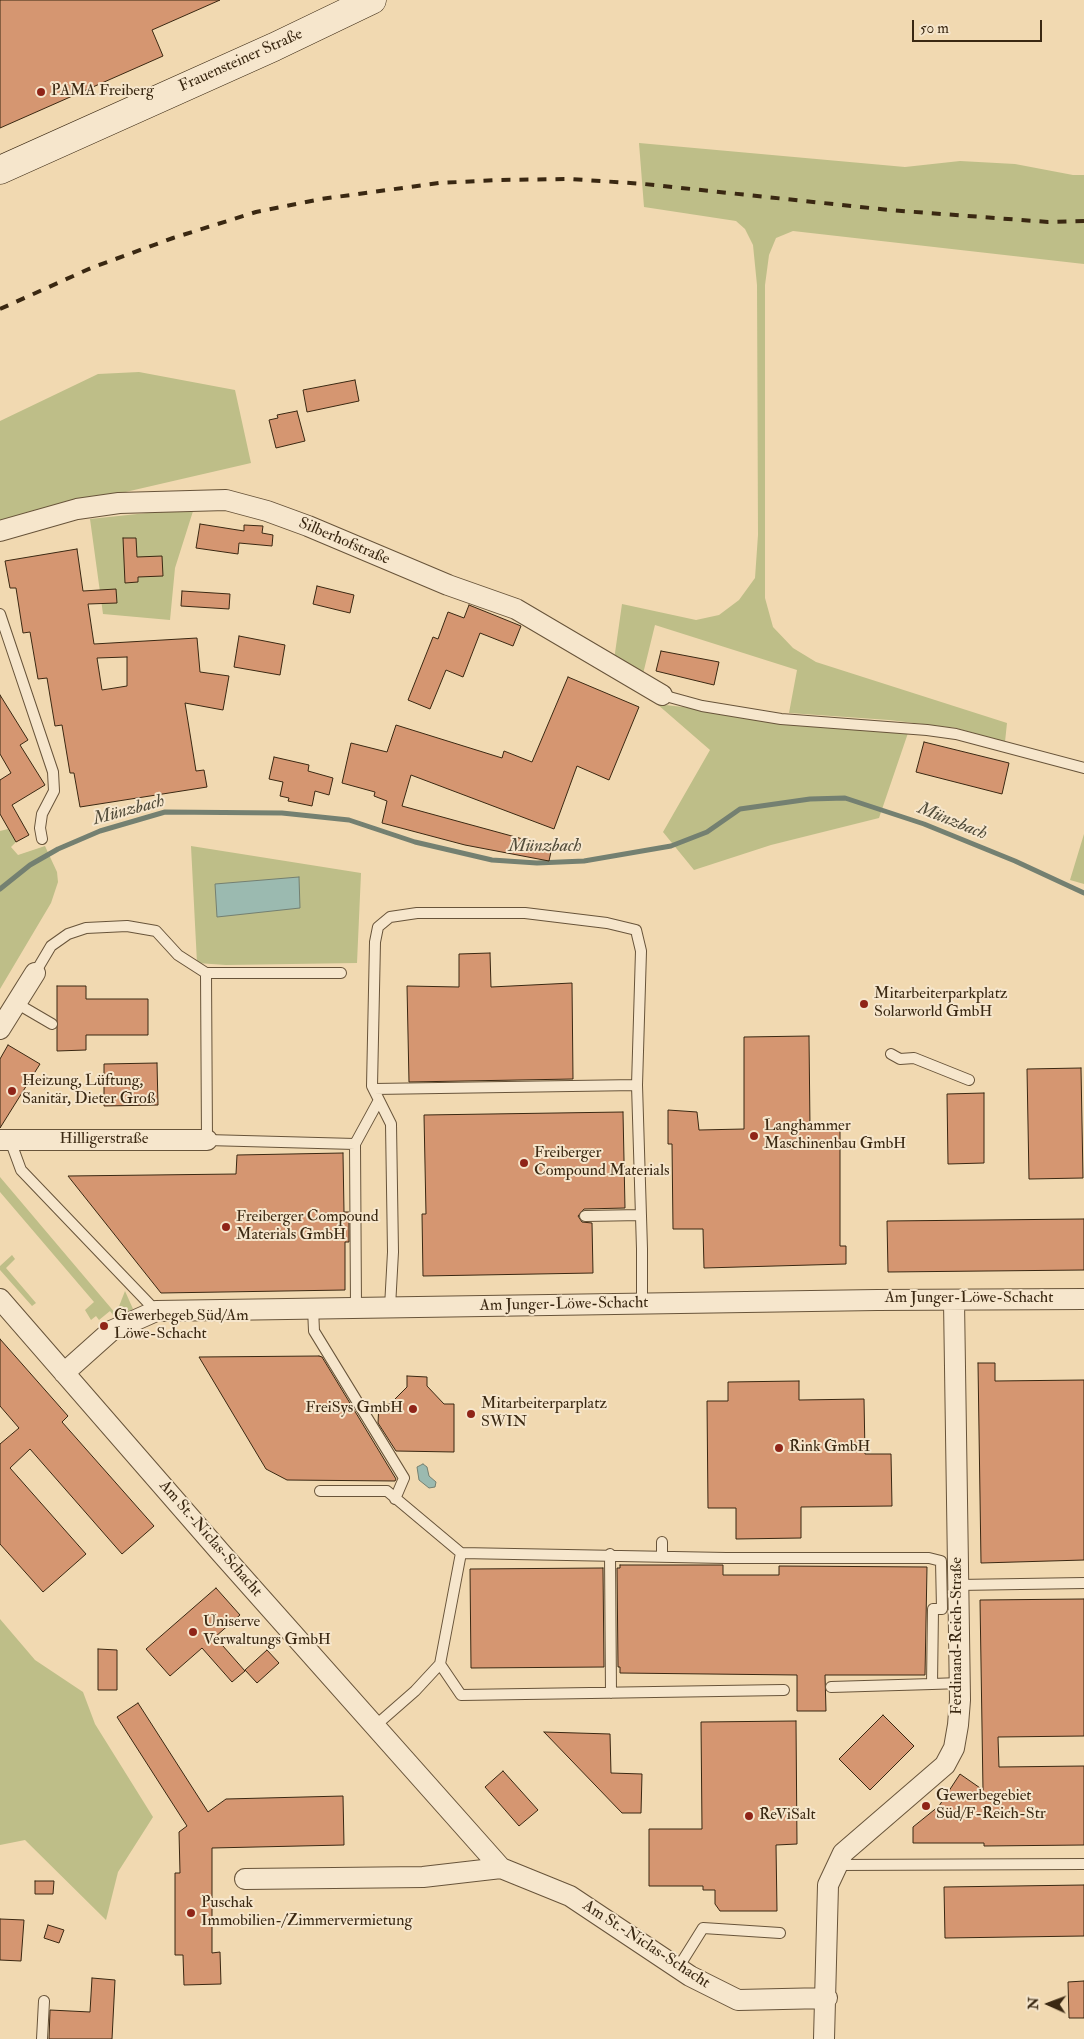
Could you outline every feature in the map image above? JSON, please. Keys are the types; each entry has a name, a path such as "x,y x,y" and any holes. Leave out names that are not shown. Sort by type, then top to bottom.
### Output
{"main road":[{"name":"Frauensteiner Straße","path":"0,170 274,47 372,0"}],"street":[{"name":"Silberhofstraße","path":"0,531 77,509 118,503 226,500 267,511 308,526 440,582 516,609 662,695"},
{"path":"0,1029 35,973"},
{"name":"Hilligerstraße","path":"5,1140 207,1140"},
{"name":"Am St.-Niclas-Schacht","path":"0,1298 374,1726 501,1868 570,1896 678,1968 738,2000 826,1998"},
{"name":"Am Junger-Löwe-Schacht","path":"64,1373 111,1331 156,1311 877,1300 1084,1299"},
{"name":"Ferdinand-Reich-Straße","path":"824,2039 828,1885 843,1853 946,1765 954,1748 958,1725 960,1683 954,1301"},
{"name":"Am St.-Niclas-Schacht","path":"245,1879 423,1877 501,1868"}],"lane":[{"path":"0,614 52,772 54,791 42,814 40,828 42,839"},
{"path":"662,695 702,706 780,719 927,730 956,734 1084,768"},
{"path":"390,1307 393,1252 391,1124 374,1089 372,1051 375,942 378,927 390,917 417,913 525,913 607,923 636,930 640,951 637,1085 642,1304"},
{"path":"35,973 50,946 68,934 86,928 126,926 156,931 178,955 206,973 341,973"},
{"path":"206,973 207,1140 355,1144"},
{"path":"16,1004 52,1024"},
{"path":"892,1054 900,1059 914,1058 969,1080"},
{"path":"374,1089 637,1085"},
{"path":"356,1307 355,1144 379,1100"},
{"path":"5,1140 21,1170 156,1311"},
{"path":"585,1216 641,1215"},
{"path":"313,1308 314,1331 404,1478 395,1498"},
{"path":"320,1491 387,1491 461,1553 929,1558 941,1561 942,1609 933,1610 932,1684"},
{"path":"662,1542 662,1556"},
{"path":"374,1726 415,1691 440,1664 461,1553"},
{"path":"610,1554 611,1693"},
{"path":"958,1585 1084,1583"},
{"path":"440,1664 461,1695 784,1690"},
{"path":"831,1687 960,1683"},
{"path":"837,1865 1084,1864"},
{"path":"678,1968 702,1928 780,1933"},
{"path":"42,2039 44,2001"}],"green space":[{"path":"639,143 905,167 960,161 1015,164 1073,175 1084,175 1084,264 793,231 776,238 769,255 765,285 765,598 773,627 793,648 816,662 1007,723 1005,742 956,728 889,720 789,713 797,670 655,625 642,678 614,660 622,604 696,620 719,615 739,600 755,578 758,535 757,285 753,245 745,229 736,221 644,207"},
{"path":"139,372 235,390 251,463 0,521 0,421 98,374"},
{"path":"194,508 175,568 170,620 103,614 90,519"},
{"path":"657,704 908,733 879,818 771,845 694,870 663,832 710,750"},
{"path":"8,829 16,842 11,847 18,855 45,846 57,872 58,882 51,903 0,989 0,831"},
{"path":"1084,834 1084,884 1070,880"},
{"path":"191,846 361,873 357,963 226,965 197,963"},
{"path":"0,1177 116,1314 125,1291 133,1309 116,1319 110,1311 99,1320 96,1316 91,1320 85,1310 94,1302 0,1192"},
{"path":"12,1255 15,1259 6,1268 36,1303 32,1306 0,1270 0,1266"},
{"path":"0,1619 35,1660 83,1692 95,1724 153,1817 118,1872 106,1920 25,1840 0,1845"}],"water":[{"path":"299,877 300,908 217,917 215,884"},
{"path":"423,1464 427,1467 429,1476 436,1482 435,1487 429,1488 419,1480 417,1467"}],"building":[{"name":"PAMA Freiberg","path":"0,0 220,0 152,30 163,56 0,128"},
{"path":"355,380 359,401 307,412 303,390"},
{"path":"297,411 305,441 276,448 269,420 278,418 277,415"},
{"path":"200,524 244,531 244,525 263,526 262,533 273,535 272,546 239,543 238,554 196,548"},
{"path":"123,538 136,538 137,557 162,556 163,576 138,577 138,582 125,583"},
{"path":"77,549 83,591 116,589 117,603 88,604 94,644 197,638 200,672 229,676 223,710 185,703 196,771 204,770 207,787 80,807 74,773 70,773 62,725 55,726 47,678 38,679 30,632 23,633 16,588 10,588 5,561","holes":["127,657 127,686 102,690 97,658"]},
{"path":"317,586 354,595 350,613 313,604"},
{"path":"182,591 230,594 229,609 181,606"},
{"path":"469,605 521,626 513,646 480,633 463,677 446,670 430,709 408,700 433,637 438,639 448,612 464,618"},
{"path":"239,636 285,645 280,675 234,667"},
{"path":"661,651 719,662 714,685 656,671"},
{"path":"568,677 639,707 609,780 577,766 554,829 411,775 402,806 552,847 549,861 465,845 382,823 387,801 374,796 375,792 342,783 351,743 387,752 396,725 502,758 504,751 532,762"},
{"path":"0,695 28,740 20,745 45,785 12,805 29,835 16,842 0,814 0,780 11,773 0,754"},
{"path":"924,742 1009,763 1002,794 916,772"},
{"path":"274,757 309,765 308,771 333,778 329,795 315,791 312,806 288,801 289,798 280,796 283,782 269,779"},
{"path":"490,953 491,987 572,983 573,1079 409,1082 407,986 459,987 459,954"},
{"path":"57,986 86,986 86,999 148,999 148,1035 86,1035 86,1050 57,1051"},
{"name":"Langhammer Maschinenbau GmbH","path":"809,1036 810,1128 840,1129 840,1246 846,1246 846,1264 704,1268 703,1229 673,1229 672,1144 668,1144 668,1110 697,1112 699,1130 744,1129 744,1037"},
{"name":"Heizung, Lüftung, Sanitär, Dieter Groß","path":"8,1045 40,1064 0,1128 0,1059"},
{"path":"157,1063 158,1105 104,1106 104,1064"},
{"path":"1081,1068 1083,1178 1029,1179 1027,1069"},
{"path":"984,1093 984,1163 948,1164 947,1094"},
{"name":"Freiberger Compound Materials","path":"623,1112 625,1208 584,1209 578,1216 582,1222 592,1223 593,1273 423,1276 422,1214 426,1214 424,1115"},
{"name":"Freiberger Compound Materials GmbH","path":"343,1153 344,1212 349,1212 349,1242 345,1242 345,1290 161,1293 68,1176 236,1174 237,1155"},
{"path":"1084,1219 1084,1270 888,1272 887,1221"},
{"path":"0,1339 68,1416 62,1422 154,1526 122,1554 30,1449 10,1468 86,1554 43,1592 0,1544 0,1444 19,1428 0,1406"},
{"path":"199,1357 322,1357 396,1479 395,1481 287,1480 266,1469"},
{"path":"978,1363 995,1363 995,1381 1084,1380 1084,1560 981,1563"},
{"path":"407,1376 427,1377 427,1386 444,1404 454,1404 454,1452 396,1451 378,1423 379,1404 390,1404 407,1387"},
{"path":"799,1381 799,1400 864,1399 865,1454 891,1454 892,1506 801,1507 801,1538 736,1539 736,1508 708,1508 707,1401 728,1401 728,1382"},
{"path":"620,1565 723,1565 723,1575 779,1575 779,1566 927,1567 925,1675 825,1675 826,1711 797,1711 797,1675 620,1673 620,1667 618,1667 617,1568 620,1568"},
{"path":"603,1568 604,1667 471,1668 470,1569"},
{"name":"Uniserve Verwaltungs GmbH","path":"216,1588 240,1615 215,1637 245,1671 232,1682 202,1648 170,1676 146,1649"},
{"path":"1084,1599 1084,1736 998,1737 999,1767 1084,1766 1084,1845 984,1846 984,1843 913,1843 913,1827 939,1806 960,1774 983,1790 980,1600"},
{"path":"98,1649 117,1650 117,1690 98,1690"},
{"path":"267,1650 279,1663 257,1683 245,1670"},
{"path":"138,1703 208,1812 226,1799 343,1796 344,1845 212,1848 212,1953 220,1952 221,1984 184,1985 183,1955 175,1955 175,1873 180,1873 179,1832 187,1826 117,1717"},
{"path":"883,1715 914,1746 870,1790 839,1759"},
{"name":"ReViSalt","path":"796,1721 797,1844 776,1845 777,1911 720,1911 715,1904 715,1890 703,1890 703,1886 649,1886 649,1829 702,1829 701,1722"},
{"path":"544,1732 610,1734 611,1773 642,1774 641,1813 622,1813"},
{"path":"503,1771 538,1810 519,1826 485,1787"},
{"path":"35,1881 54,1881 53,1894 35,1894"},
{"path":"1084,1885 1084,1936 945,1938 944,1887"},
{"path":"0,1919 24,1920 21,1961 0,1960"},
{"path":"48,1925 64,1930 59,1943 44,1938"},
{"path":"92,1978 115,1980 112,2039 49,2039 50,2010 90,2012"},
{"path":"1084,1981 1084,2018 1069,2018 1068,1982"}],"waterway":[{"name":"Münzbach","path":"0,889 30,865 58,849 100,831 165,812 282,813 349,820 415,842 492,860 537,863 584,861 671,846 707,832 740,809 810,799 845,798 924,824 1015,861 1084,893"}],"railway":[{"path":"0,309 91,268 173,238 256,212 321,199 439,183 571,179 644,184 889,210 1048,222 1084,221"}],"place":[{"name":"PAMA Freiberg","path":"41,92"},
{"name":"Mitarbeiterparkplatz Solarworld GmbH","path":"864,1004"},
{"name":"Heizung, Lüftung, Sanitär, Dieter Groß","path":"12,1091"},
{"name":"Langhammer Maschinenbau GmbH","path":"754,1136"},
{"name":"Freiberger Compound Materials","path":"524,1163"},
{"name":"Freiberger Compound Materials GmbH","path":"226,1227"},
{"name":"Gewerbegeb Süd/Am Löwe-Schacht","path":"104,1326"},
{"name":"FreiSys GmbH","path":"413,1409"},
{"name":"Mitarbeiterparplatz SWIN","path":"471,1414"},
{"name":"Rink GmbH","path":"779,1448"},
{"name":"Uniserve Verwaltungs GmbH","path":"193,1632"},
{"name":"Gewerbegebiet Süd/F-Reich-Str","path":"926,1806"},
{"name":"ReViSalt","path":"749,1816"},
{"name":"Puschak Immobilien-/Zimmervermietung","path":"191,1913"}]}
